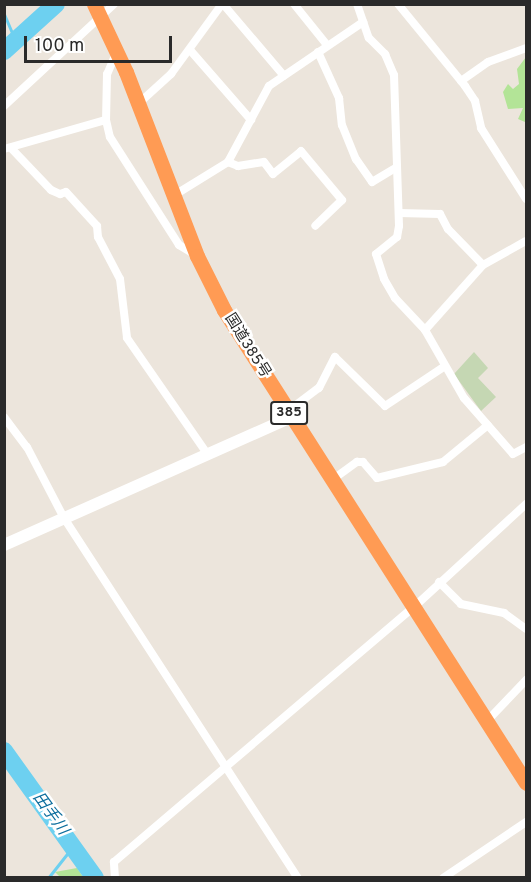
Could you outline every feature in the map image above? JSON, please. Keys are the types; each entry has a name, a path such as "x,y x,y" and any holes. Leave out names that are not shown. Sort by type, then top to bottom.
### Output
{"highway":[{"name":"国道385号","path":"98,11 117,51 197,256 224,310 526,783"}],"street":[{"path":"4,106 98,11 114,4"},
{"path":"138,104 190,50 223,4 284,76"},
{"path":"294,4 327,45"},
{"path":"357,4 369,38 393,67 399,213 397,237 376,254 395,298 425,330 464,398 513,454 526,447"},
{"path":"398,4 475,101 481,128 526,199"},
{"path":"173,196 228,162 269,86 363,22"},
{"path":"461,81 488,62 526,48"},
{"path":"190,50 251,120"},
{"path":"117,51 107,74 106,120 110,137 179,245 197,256"},
{"path":"318,52 339,98 342,125 361,166 372,182 397,167"},
{"path":"106,120 8,148 51,190 60,194 66,192 97,226 98,237 120,279 127,338 208,455"},
{"path":"228,162 238,166 264,162 273,174 301,151 342,200 315,226"},
{"path":"399,213 440,214 448,229 483,265"},
{"path":"425,330 483,265 526,241"},
{"path":"4,544 208,455 290,414 319,388 335,357 385,406 445,366"},
{"path":"4,417 27,447 64,518 298,878"},
{"path":"332,480 357,462 363,462 377,478 443,462 488,424"},
{"path":"115,878 114,862 414,607 526,504"},
{"path":"439,582 460,604 504,613 526,629"},
{"path":"487,721 526,680"},
{"path":"443,878 526,822"}],"green space":[{"path":"526,57 525,122 518,119 523,108 508,109 503,92 508,84 513,89 519,84 517,69"},
{"path":"474,352 488,368 478,378 496,397 481,411 454,374"},
{"path":"77,868 83,877 60,877 55,872"}],"waterway":[{"name":"田手川","path":"4,51 56,4"},
{"path":"4,14 15,40"},
{"name":"田手川","path":"4,751 95,878"},
{"path":"48,878 74,845"}]}
